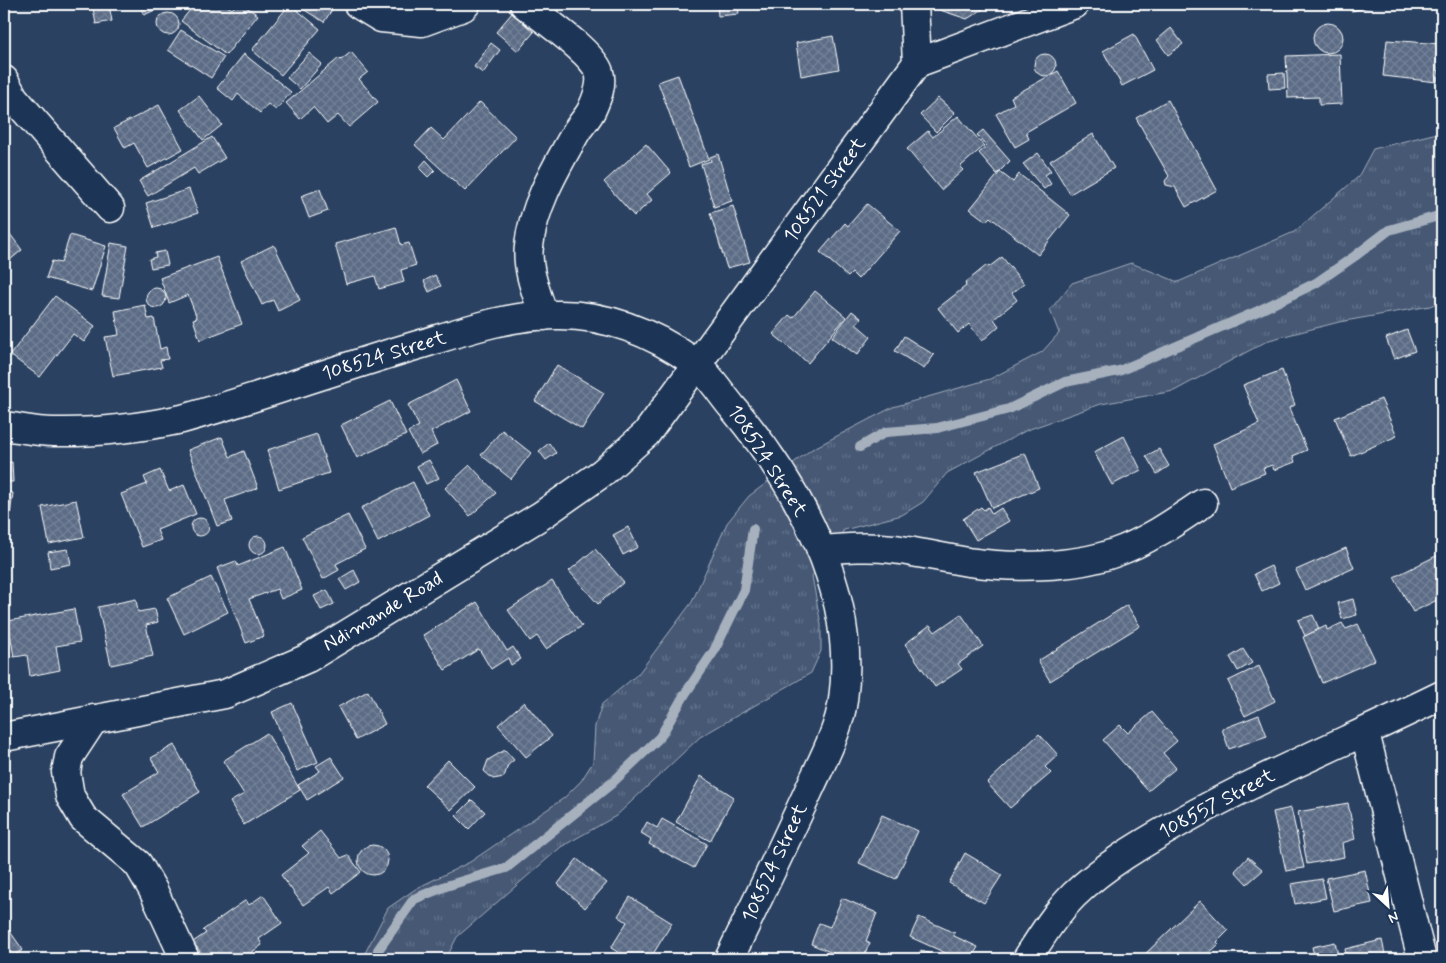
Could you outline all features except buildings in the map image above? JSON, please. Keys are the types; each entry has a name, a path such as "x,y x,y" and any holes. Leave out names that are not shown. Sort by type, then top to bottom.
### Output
{"street":[{"path":"358,4 381,18 422,22 463,7 466,4"},
{"path":"524,4 579,48 599,71 601,81 592,111 576,132 551,180 536,215 531,234 529,259 544,316"},
{"path":"914,4 917,63 1075,4"},
{"name":"108521 Street","path":"697,364 917,63"},
{"path":"4,80 14,98 110,208"},
{"name":"108524 Street","path":"4,426 52,432 100,432 142,427 182,419 441,338 509,319 559,315 603,318 633,327 697,364 752,430 796,500 832,577 841,610 844,644 843,700 831,740 729,959"},
{"name":"Ndimande Road","path":"9,742 94,719 225,694 308,658 542,515 602,473 646,434 697,364"},
{"path":"821,550 851,547 892,549 969,562 1027,566 1082,561 1122,550 1160,532 1203,503"},
{"name":"108557 Street","path":"1027,959 1046,928 1074,896 1116,860 1238,789 1365,733 1442,695"},
{"path":"94,719 69,757 66,772 70,796 83,818 138,864 153,890 185,959"},
{"path":"1365,733 1422,959"}],"green space":[{"path":"1433,134 1442,134 1442,301 1430,306 1339,322 1269,340 1174,391 1101,404 1027,430 947,473 923,502 902,515 844,530 812,576 821,625 821,651 811,673 700,737 616,816 561,847 457,937 446,959 362,959 388,908 417,888 470,862 564,798 581,781 593,762 595,726 602,704 638,674 692,602 727,523 749,496 812,449 893,407 990,379 1042,352 1059,333 1050,310 1072,283 1131,263 1178,282 1294,232 1358,177 1373,149"}],"waterway":[{"path":"860,447 886,432 937,428 1009,409 1065,382 1119,371 1258,311 1316,283 1389,230 1442,215"},
{"path":"377,959 378,950 414,899 446,886 506,868 612,783 660,737 685,694 714,651 744,590 753,529"}]}
